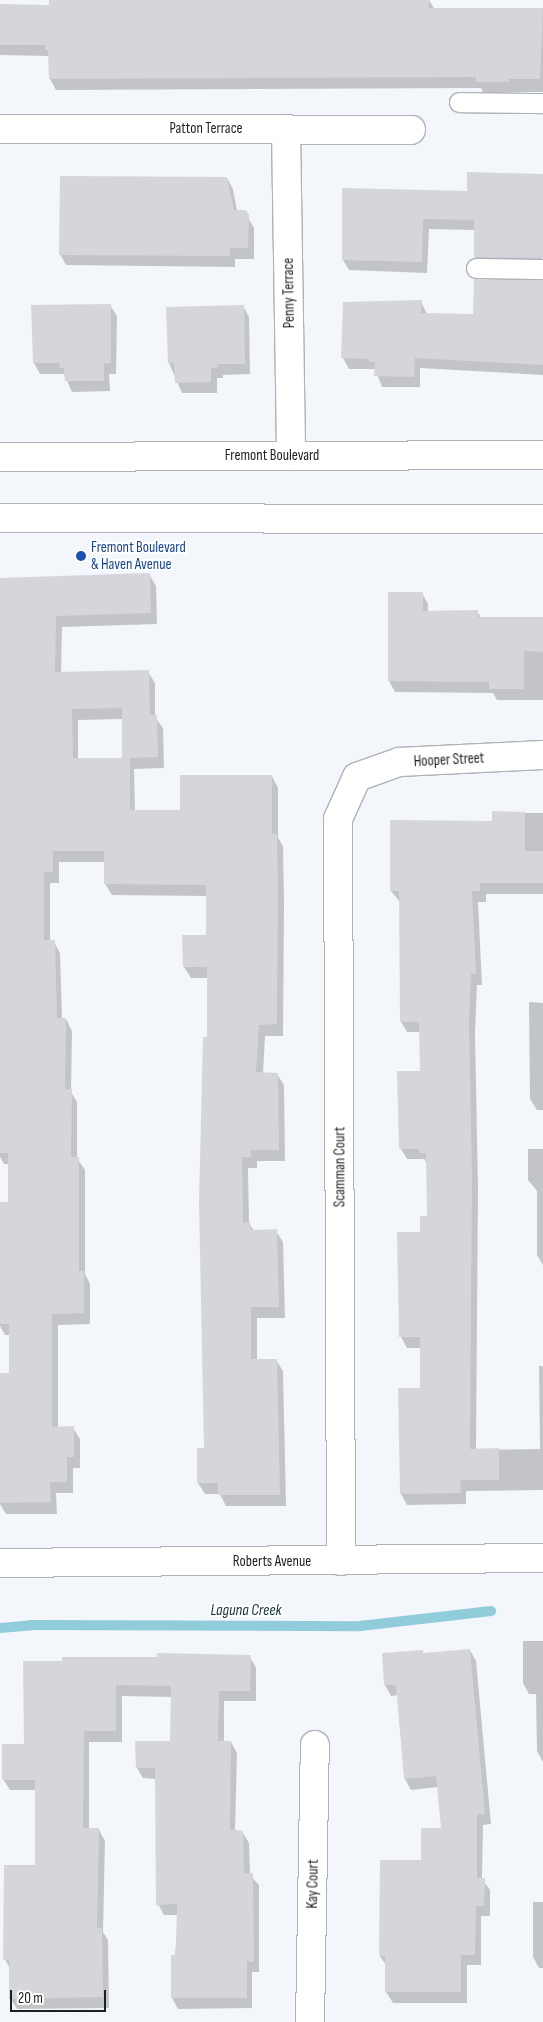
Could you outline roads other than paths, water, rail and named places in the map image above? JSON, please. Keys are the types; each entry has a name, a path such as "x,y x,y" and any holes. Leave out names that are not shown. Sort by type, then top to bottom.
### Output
{"street":[{"name":"Patton Terrace","path":"0,129 411,130"},
{"name":"Penny Terrace","path":"286,130 291,456"},
{"name":"Fremont Boulevard","path":"0,457 543,455"},
{"path":"0,518 543,519"},
{"name":"Hooper Street","path":"357,777 399,762 543,755"},
{"name":"Scamman Court","path":"341,1561 338,819 357,777"},
{"name":"Roberts Avenue","path":"0,1563 543,1558"},
{"name":"Kay Court","path":"310,2022 315,1745"}],"lane":[{"path":"459,102 543,102"},
{"path":"476,268 543,269"}],"waterway":[{"name":"Laguna Creek","path":"0,1628 32,1625 360,1626 491,1611"}],"place":[{"name":"Fremont Boulevard & Haven Avenue","path":"81,556"}]}
